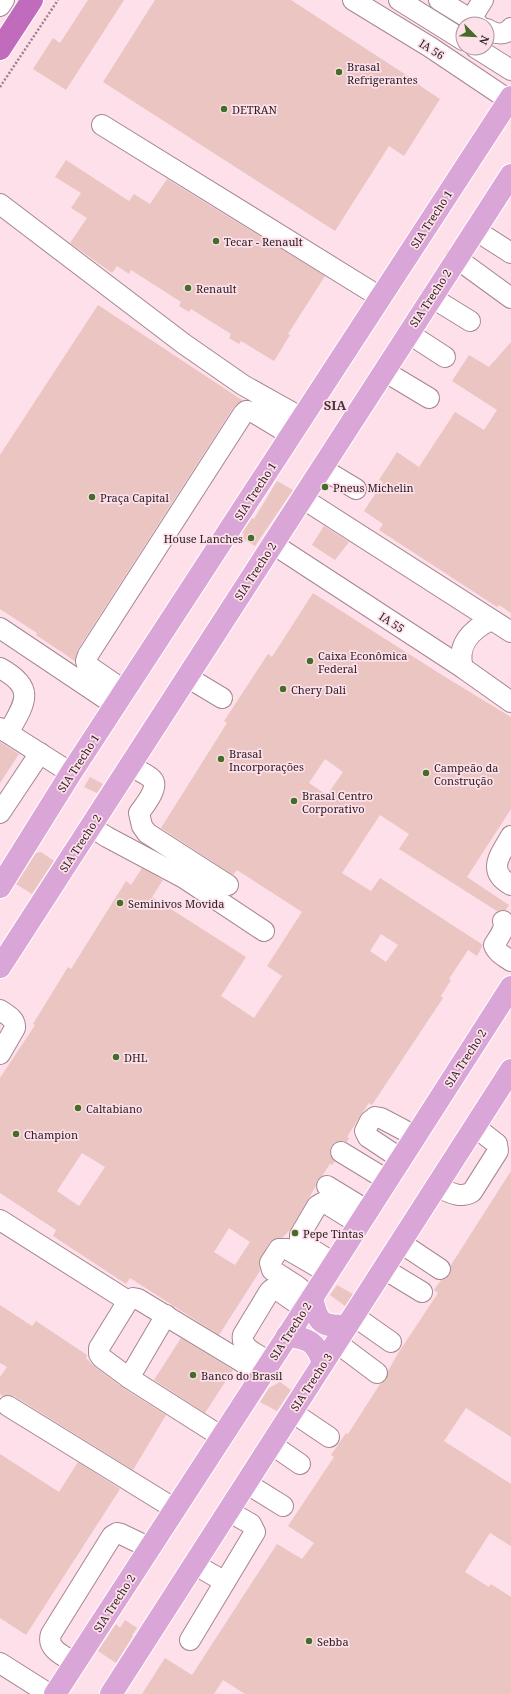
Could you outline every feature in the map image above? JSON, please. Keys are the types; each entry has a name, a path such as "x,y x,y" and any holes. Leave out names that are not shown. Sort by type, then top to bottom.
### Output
{"highway":[{"path":"0,49 32,0"}],"main road":[{"name":"SIA Trecho 1","path":"0,887 71,773 510,98"},
{"name":"SIA Trecho 2","path":"0,967 456,258 511,175"},
{"name":"SIA Trecho 2","path":"55,1694 511,987"},
{"name":"SIA Trecho 3","path":"111,1694 511,1070"},
{"path":"308,1303 322,1323 346,1328"},
{"path":"287,1336 301,1337 310,1342 318,1349 323,1363"}],"street":[{"path":"0,6 4,0"},
{"name":"IA 56","path":"354,0 510,98"},
{"path":"399,0 455,36"},
{"path":"440,0 466,16"},
{"path":"480,16 483,0"},
{"path":"495,31 503,34 508,32 511,28"},
{"path":"430,47 442,40 445,30"},
{"path":"489,56 511,70"},
{"path":"102,125 380,297"},
{"path":"0,204 184,344 243,385 296,427"},
{"path":"475,230 511,253"},
{"path":"456,258 511,298"},
{"path":"431,298 470,321"},
{"path":"408,333 445,357"},
{"path":"384,370 430,398"},
{"path":"120,698 87,665 86,661 88,654 238,421 246,411 296,427"},
{"path":"321,468 356,488"},
{"path":"302,498 511,632"},
{"name":"IA 55","path":"272,544 463,668 511,702"},
{"path":"463,668 460,658 465,641 477,628 491,620"},
{"path":"0,628 120,698"},
{"path":"0,668 11,674 19,682 24,688 25,696 21,710 4,731 71,773"},
{"path":"187,677 222,698"},
{"path":"0,813 40,753"},
{"path":"130,766 152,779 154,783 154,789 139,813 142,826 147,833 228,885"},
{"path":"91,827 107,838 184,878 264,931"},
{"path":"509,845 497,860 497,870 501,878 511,885"},
{"path":"503,921 504,928 494,945 499,952 511,961"},
{"path":"0,1010 14,1020 16,1024 16,1028 0,1054"},
{"path":"401,1159 368,1137 365,1131 370,1121 375,1117 381,1118 415,1136"},
{"path":"437,1187 455,1195 465,1196 472,1192 498,1151 497,1144 475,1128"},
{"path":"341,1152 387,1180"},
{"path":"326,1186 363,1217"},
{"path":"331,1268 300,1240 300,1235 317,1206 322,1203 327,1204 363,1217"},
{"path":"0,1220 128,1301"},
{"path":"401,1243 440,1269"},
{"path":"308,1303 297,1286 272,1270 270,1263 279,1249 287,1249 331,1268"},
{"path":"384,1269 422,1292"},
{"path":"266,1368 242,1341 243,1335 269,1292 272,1289 276,1289 308,1303"},
{"path":"222,1437 129,1378 102,1358 99,1354 99,1348 128,1301 133,1298 138,1299 266,1368"},
{"path":"129,1378 166,1315"},
{"path":"346,1328 391,1342"},
{"path":"346,1328 377,1373"},
{"path":"8,1406 175,1509"},
{"path":"292,1412 329,1437"},
{"path":"271,1444 300,1464"},
{"path":"246,1483 283,1506"},
{"path":"190,1640 255,1532 251,1524 228,1511"},
{"path":"75,1663 51,1646 49,1640 112,1536 117,1533 121,1534 150,1548"},
{"path":"194,1564 225,1582"},
{"path":"0,1663 49,1694"}],"path":[{"path":"0,87 58,0"}],"building":[{"path":"88,0 124,0 66,90 33,69 53,38 60,43"},
{"path":"155,0 291,0 420,84 419,85 440,99 404,156 389,146 335,231 103,82"},
{"path":"66,160 129,201 134,194 150,204 167,179 325,276 288,334 290,335 274,361 241,341 239,344 229,338 231,334 191,309 189,312 179,306 181,302 131,270 129,274 117,266 112,273 70,243 87,218 71,208 81,193 55,177"},
{"name":"Praça Capital","path":"98,305 242,400 233,408 78,649 75,661 36,635 37,633 0,609 0,455"},
{"path":"511,342 511,613 499,605 497,607 379,530 383,524 364,511 383,482 379,480 397,452 419,467 455,412 484,430 497,410 452,381 469,355 489,367"},
{"path":"277,481 293,490 255,546 242,538 244,534 242,533 252,518 254,519"},
{"path":"324,526 349,542 335,560 312,545"},
{"path":"313,593 511,717 511,809 467,877 509,905 506,910 497,911 399,849 409,834 380,815 342,873 371,891 380,878 483,945 477,956 468,950 449,979 451,980 441,996 443,998 372,1105 369,1103 360,1116 347,1137 349,1138 347,1142 335,1142 331,1146 331,1157 335,1161 332,1165 330,1164 322,1176 317,1180 316,1186 290,1230 282,1238 274,1239 269,1243 259,1261 260,1271 219,1335 130,1278 126,1284 53,1236 56,1230 0,1193 0,1078 35,1025 33,1024 68,967 71,969 126,881 131,885 142,868 163,880 152,897 246,957 221,996 254,1018 282,976 267,966 302,912 237,870 233,875 161,828 227,723 224,721 268,654 272,657","holes":["325,759 343,772 327,795 309,783","381,934 398,945 386,962 370,951","82,1153 105,1167 79,1206 57,1191","229,1228 250,1242 235,1265 214,1252"]},
{"path":"0,742 19,754 0,783"},
{"path":"90,777 103,784 97,793 84,787"},
{"path":"41,852 54,861 32,894 16,884 36,853"},
{"path":"511,1171 511,1437 466,1408 444,1441 511,1484 511,1546 490,1533 465,1572 489,1587 491,1584 511,1597 511,1694 245,1694 223,1680 214,1694 142,1694 165,1658 192,1675 277,1544 302,1559 314,1543 288,1526 334,1457 331,1455 346,1433 348,1434 380,1384 386,1380 388,1371 397,1355 438,1293 434,1290 441,1280 450,1275 451,1265"},
{"path":"337,1285 353,1294 345,1306 330,1295"},
{"path":"0,1305 32,1326 36,1321 87,1355 86,1358 95,1367 123,1388 166,1415 133,1470 14,1396 3,1396 0,1394 0,1377 7,1367 0,1363"},
{"name":"Banco do Brasil","path":"181,1338 233,1370 205,1413 154,1380"},
{"path":"280,1382 291,1390 277,1411 260,1402 269,1388"},
{"path":"0,1454 59,1492 78,1462 120,1489 26,1635 0,1618"},
{"path":"125,1620 137,1628 116,1663 98,1651 116,1624 120,1628"}],"place":[{"name":"Brasal Refrigerantes","path":"339,72"},
{"name":"DETRAN","path":"224,109"},
{"name":"Tecar - Renault","path":"216,241"},
{"name":"Renault","path":"188,288"},
{"name":"Pneus Michelin","path":"325,487"},
{"name":"Praça Capital","path":"92,497"},
{"name":"House Lanches","path":"251,538"},
{"name":"Caixa Econômica Federal","path":"310,661"},
{"name":"Chery Dali","path":"283,689"},
{"name":"Brasal Incorporações","path":"221,759"},
{"name":"Campeão da Construção","path":"426,773"},
{"name":"Brasal Centro Corporativo","path":"294,801"},
{"name":"Seminivos Movida","path":"120,903"},
{"name":"DHL","path":"116,1057"},
{"name":"Caltabiano","path":"78,1108"},
{"name":"Champion","path":"16,1134"},
{"name":"Pepe Tintas","path":"295,1233"},
{"name":"Banco do Brasil","path":"193,1375"},
{"name":"Sebba","path":"309,1641"}],"district":[{"name":"SIA","path":"335,405"}]}
